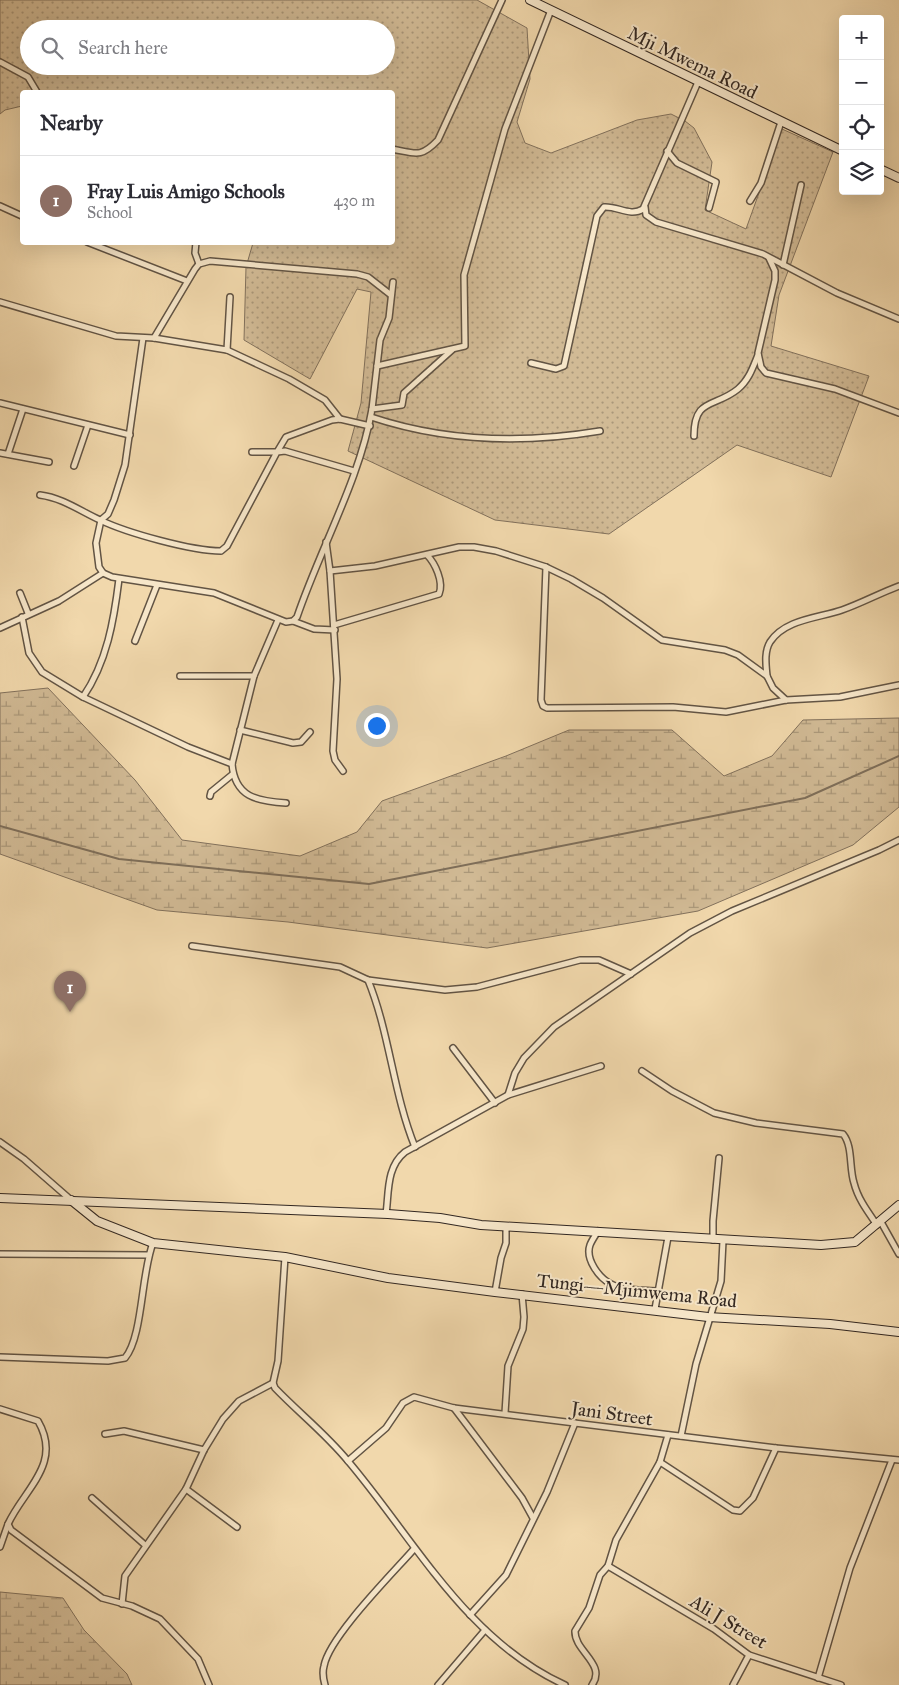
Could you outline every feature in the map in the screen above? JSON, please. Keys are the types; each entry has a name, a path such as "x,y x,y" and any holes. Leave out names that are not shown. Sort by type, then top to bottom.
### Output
{"street":[{"path":"395,150 423,154 438,140 502,0"},
{"name":"Mji Mwema Road","path":"530,0 841,150"},
{"path":"377,366 452,350 463,347 466,343 464,276 491,172 519,89 550,10"},
{"path":"0,62 20,73"},
{"path":"24,75 28,77 37,90"},
{"path":"698,82 645,206 646,216 656,222 769,257 837,293 899,319"},
{"path":"750,201 761,183 781,122"},
{"path":"667,151 677,163 716,182 709,208"},
{"path":"884,171 899,178"},
{"path":"783,264 802,185"},
{"path":"1,205 20,215"},
{"path":"531,363 556,369 564,366 587,253 601,209 608,207 637,212 645,206"},
{"path":"95,245 187,281"},
{"path":"196,245 195,252 199,264"},
{"path":"694,436 694,424 699,412 712,401 732,394 740,388 749,376 758,353 775,280 773,263 769,257"},
{"path":"154,338 199,264 210,261 357,274 368,277 391,295"},
{"path":"293,621 297,617 370,426 380,340 389,318 393,282"},
{"path":"228,350 230,297"},
{"path":"0,302 116,336 154,338 228,350 325,400 340,419"},
{"path":"143,338 126,465 108,514 101,520 96,553 99,567 103,573 119,579 214,594 278,620 293,621 314,629 334,628 439,594 441,589 436,568 427,555"},
{"path":"372,409 402,406 404,393 452,350"},
{"path":"758,353 759,362 766,372 835,389 899,413"},
{"path":"0,403 130,435"},
{"path":"8,454 23,409"},
{"path":"370,417 475,440 561,438 600,432"},
{"path":"40,496 62,500 101,520 164,541 221,551 227,546 286,438 340,419 370,426"},
{"path":"74,466 88,425"},
{"path":"252,452 285,451 354,471"},
{"path":"0,453 49,462"},
{"path":"326,542 330,570 337,679 333,751 335,760 343,772"},
{"path":"330,570 375,566 459,547 496,550 546,567 603,598 662,640 725,650 738,655 766,676 773,688 786,700"},
{"path":"546,567 541,700 543,706 547,708 673,707 726,712 786,700 840,697 899,685"},
{"path":"0,628 59,601 103,573"},
{"path":"83,697 106,649 114,617 119,579"},
{"path":"135,641 157,585"},
{"path":"766,676 767,648 771,640 786,628 796,622 843,610 899,586"},
{"path":"20,593 28,614"},
{"path":"22,617 29,652 42,672 83,697 188,746 232,764"},
{"path":"278,620 254,676 232,764 236,784 249,796 286,803"},
{"path":"180,676 254,676"},
{"path":"240,730 293,743 301,742 310,732"},
{"path":"210,796 211,792 233,774"},
{"path":"508,1095 515,1073 537,1042 554,1027 690,933 732,911 899,840"},
{"path":"192,946 340,966 368,980 445,990 469,989 542,968 591,959 609,963 631,974"},
{"path":"368,980 386,1033 400,1100 415,1147"},
{"path":"453,1048 495,1103"},
{"path":"386,1214 391,1170 394,1163 415,1147 508,1095 601,1066"},
{"path":"642,1071 672,1091 722,1115 789,1128 830,1131 842,1134 847,1139 851,1169 857,1192 899,1254"},
{"path":"0,1142 24,1159 70,1200"},
{"path":"714,1240 713,1221 719,1158"},
{"path":"0,1198 386,1214 440,1218 481,1226 598,1231 724,1241 839,1244 854,1242 899,1206"},
{"name":"Tungi—Mjimwema Road","path":"70,1200 97,1221 153,1243 285,1257 373,1275 495,1292 655,1309 708,1317 830,1324 899,1332"},
{"path":"495,1292 501,1258 506,1243 506,1227"},
{"path":"598,1231 589,1246 589,1253 595,1270 603,1279 612,1285 658,1291"},
{"path":"655,1309 668,1236"},
{"path":"681,1436 708,1317 721,1281 724,1241"},
{"path":"0,1357 108,1361 125,1358 130,1350 136,1330 149,1255 153,1243"},
{"path":"0,1254 149,1255"},
{"path":"285,1257 275,1388 348,1461 414,1549 470,1615 516,1656 553,1683 565,1685"},
{"path":"505,1413 508,1366 523,1329 522,1294"},
{"path":"122,1604 125,1576 186,1489 204,1450 232,1408 247,1396 274,1382"},
{"name":"Jani Street","path":"348,1461 386,1428 407,1400 414,1397 454,1408 776,1448 899,1460"},
{"path":"454,1408 522,1498 533,1518"},
{"path":"0,1409 38,1421 44,1434 45,1447 42,1470 8,1524 0,1547"},
{"path":"470,1615 506,1575 547,1492 575,1423"},
{"path":"105,1434 124,1432 204,1450"},
{"path":"592,1685 597,1676 595,1667 574,1636 575,1631 589,1608 600,1575 608,1566 616,1540 660,1462 668,1435"},
{"path":"660,1462 733,1510 740,1511 753,1498 776,1448"},
{"path":"818,1678 853,1561 892,1460"},
{"path":"186,1489 237,1527"},
{"path":"92,1498 146,1545"},
{"path":"8,1524 16,1535 102,1598 148,1613 170,1627 198,1659 209,1685"},
{"path":"325,1685 324,1664 329,1651 352,1620 414,1549"},
{"name":"Ali J Street","path":"608,1566 714,1629 749,1655 841,1685"},
{"path":"438,1685 485,1630"},
{"path":"733,1685 749,1655"}],"green space":[{"path":"0,0 477,0 527,28 530,79 517,122 525,143 551,153 637,120 671,114 694,128 712,162 705,210 746,229 782,129 833,152 779,295 771,346 869,376 831,477 737,445 609,534 495,520 348,451 361,403 371,292 357,289 310,379 244,340 246,267 252,245 395,245 395,90 20,90 20,106 5,110 0,114"},
{"path":"48,688 135,780 182,840 300,856 357,832 382,801 506,756 569,730 672,730 724,776 772,756 803,720 899,718 899,807 853,845 698,911 487,948 288,922 157,910 0,854 0,693"},
{"path":"0,1592 63,1598 84,1630 127,1674 132,1685 0,1685"}],"waterway":[{"path":"0,826 119,859 369,884 805,798 899,756"}],"place":[{"name":"Fray Luis Amigo Schools","path":"70,1012"}]}
